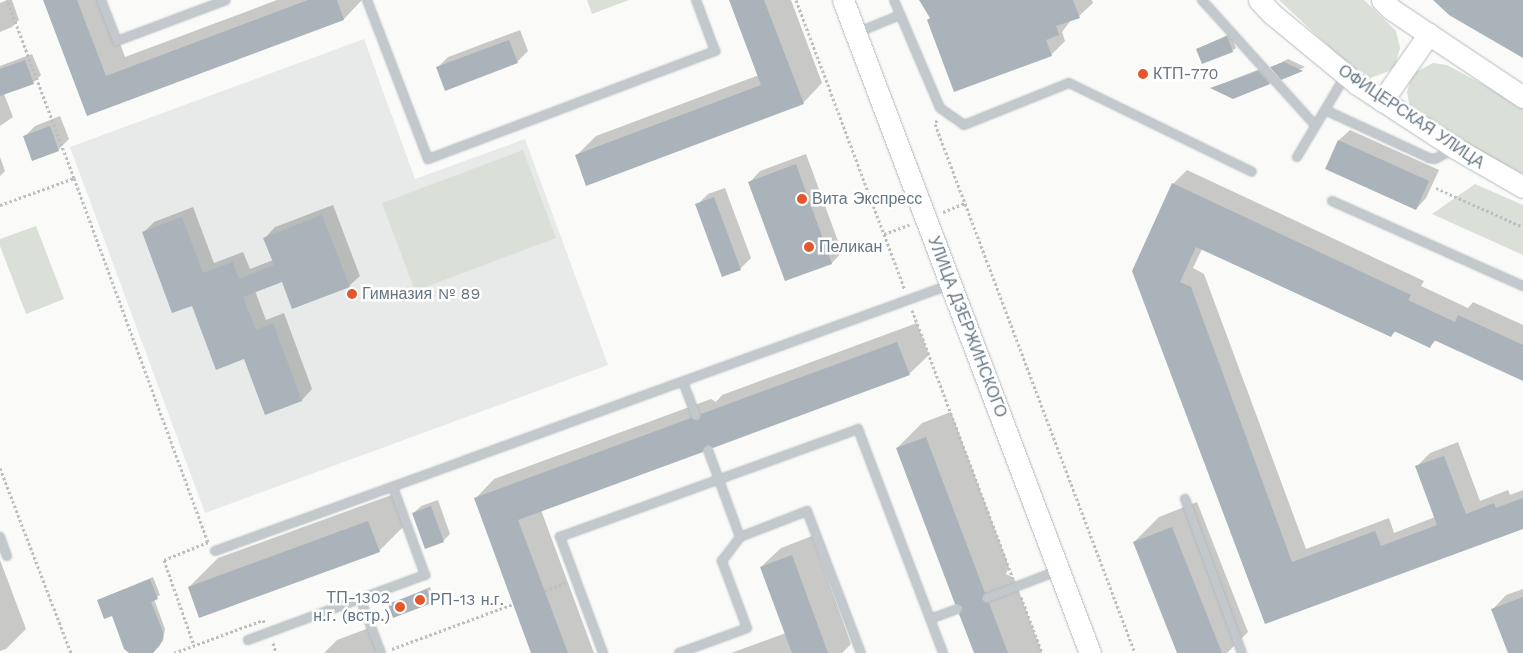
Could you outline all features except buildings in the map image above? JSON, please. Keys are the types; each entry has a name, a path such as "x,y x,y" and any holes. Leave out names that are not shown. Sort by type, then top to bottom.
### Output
{"main road":[{"name":"УЛИЦА ДЗЕРЖИНСКОГО","path":"843,0 1090,653"},
{"name":"ОФИЦЕРСКАЯ УЛИЦА","path":"1259,0 1345,76 1455,148 1523,187"},
{"path":"1382,0 1523,97"},
{"path":"1382,101 1429,34"}],"lane":[{"path":"102,0 118,41 226,0"},
{"path":"367,0 428,159 715,51 696,0"},
{"path":"894,0 940,108 964,125 1069,83 1252,172"},
{"path":"1202,0 1315,126"},
{"path":"856,33 900,15"},
{"path":"1297,157 1345,76"},
{"path":"1324,110 1429,158 1436,159 1455,148"},
{"path":"1332,201 1523,286"},
{"path":"215,552 951,284"},
{"path":"683,382 696,416"},
{"path":"603,653 560,537 858,429 943,653"},
{"path":"708,450 740,537"},
{"path":"248,640 425,575 394,487"},
{"path":"1186,499 1242,653"},
{"path":"679,653 747,628 722,561 740,537 807,511 861,653"},
{"path":"1,540 8,556"},
{"path":"987,598 1059,570"},
{"path":"360,598 380,653"},
{"path":"930,619 957,609"}],"path":[{"path":"7,0 208,542 164,560 194,645"},
{"path":"796,0 1042,653"},
{"path":"935,124 1135,653"},
{"path":"0,205 74,178"},
{"path":"1436,188 1523,227"},
{"path":"0,468 71,653"},
{"path":"545,591 576,578"},
{"path":"391,650 513,604"},
{"path":"174,653 237,630"}],"shaded area":[{"path":"587,0 629,0 592,14"},
{"path":"1279,0 1364,0 1396,31 1400,48 1395,66 1387,72 1367,79"},
{"name":"Гимназия № 89","path":"364,39 415,179 525,139 608,365 205,513 70,147"},
{"path":"1433,63 1447,65 1523,106 1523,174 1458,140 1410,108 1407,92 1411,79 1416,72"},
{"path":"523,150 556,238 415,291 382,203"},
{"path":"1475,184 1523,205 1523,255 1432,214"},
{"path":"36,226 64,299 26,314 0,246 0,239"}],"place":[{"name":"КТП-770","path":"1143,74"},
{"name":"Вита Экспресс","path":"802,199"},
{"name":"Пеликан","path":"809,247"},
{"name":"Гимназия № 89","path":"352,294"},
{"name":"РП-13 н.г.","path":"420,600"},
{"name":"ТП-1302 н.г. (встр.)","path":"400,607"}]}
